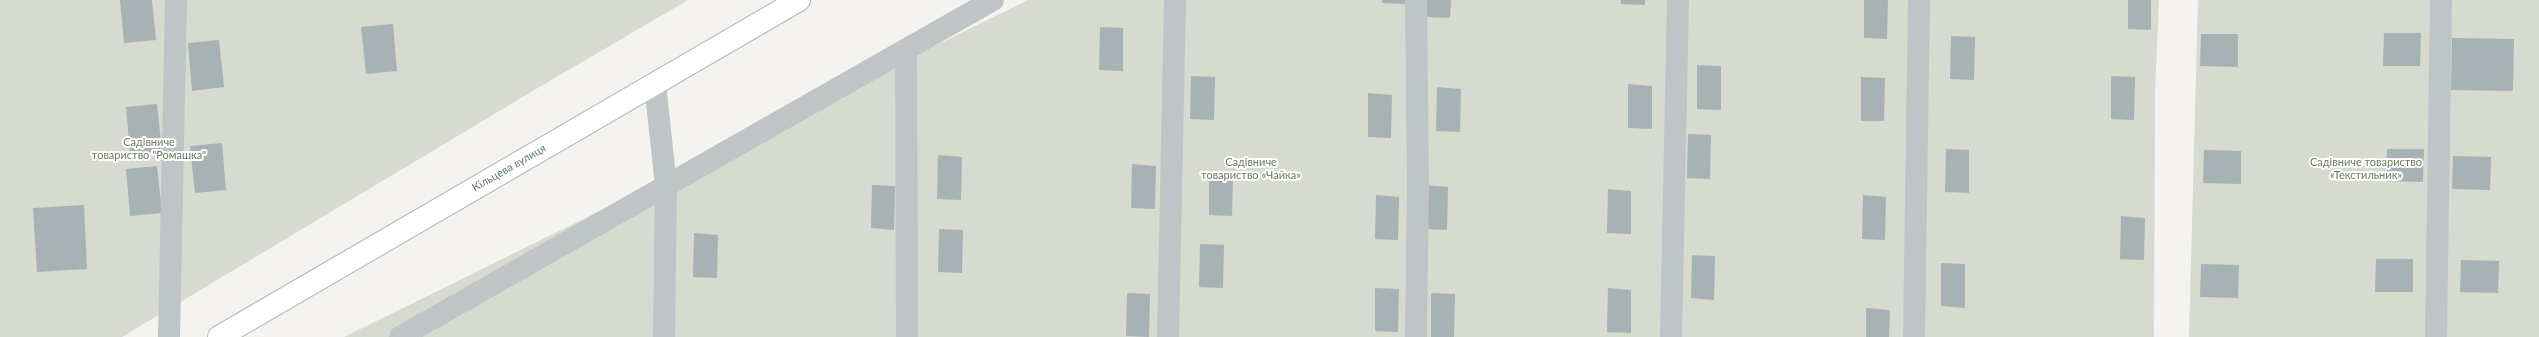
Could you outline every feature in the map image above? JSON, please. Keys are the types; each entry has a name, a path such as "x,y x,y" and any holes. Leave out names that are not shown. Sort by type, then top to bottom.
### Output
{"main road":[{"name":"Кільцева вулиця","path":"219,337 799,0"}],"lane":[{"path":"168,337 176,0"},
{"path":"400,337 428,329 666,186 994,0"},
{"path":"1168,337 1175,0"},
{"path":"1416,0 1418,187 1416,337"},
{"path":"1671,337 1678,0"},
{"path":"1914,337 1919,0"},
{"path":"2436,337 2441,0"},
{"path":"906,50 908,337"},
{"path":"655,84 666,186 664,337"}],"green space":[{"name":"Садівниче товариство \"Ромашка\"","path":"0,0 688,0 536,89 122,337 0,337"},
{"name":"Садівниче товариство «Чайка»","path":"1028,0 2159,0 2155,94 2154,337 344,337"},
{"name":"Садівниче товариство «Текстильник»","path":"2198,0 2539,0 2539,337 2189,337"}],"building":[{"path":"120,0 152,0 156,40 124,43"},
{"path":"1382,0 1405,0 1405,4 1382,3"},
{"path":"1427,0 1451,0 1450,18 1427,17"},
{"path":"1621,0 1645,0 1645,5 1621,4"},
{"path":"1864,0 1888,0 1887,39 1864,38"},
{"path":"2128,0 2151,0 2151,30 2128,29"},
{"path":"393,24 397,71 366,74 361,27"},
{"path":"1100,27 1123,28 1123,71 1099,70"},
{"path":"2384,33 2421,33 2420,66 2383,66"},
{"path":"2201,34 2238,34 2238,67 2200,66"},
{"path":"1951,36 1975,37 1974,80 1950,79"},
{"path":"2452,38 2514,39 2513,91 2451,90"},
{"path":"219,40 224,87 192,91 188,43"},
{"path":"1697,65 1721,66 1721,110 1697,109"},
{"path":"1191,76 1215,77 1214,120 1190,119"},
{"path":"2111,76 2135,77 2134,120 2111,119"},
{"path":"1861,77 1885,78 1884,121 1861,121"},
{"path":"1628,84 1652,86 1652,129 1628,128"},
{"path":"1437,87 1461,89 1460,132 1436,131"},
{"path":"1368,93 1392,95 1391,138 1368,137"},
{"path":"157,104 162,151 130,154 126,107"},
{"path":"1688,134 1711,135 1710,179 1687,178"},
{"path":"222,143 226,190 195,193 190,146"},
{"path":"1946,149 1969,150 1969,193 1945,192"},
{"path":"2387,149 2424,149 2423,182 2386,181"},
{"path":"2204,150 2241,151 2241,184 2203,183"},
{"path":"938,155 962,157 961,200 937,199"},
{"path":"2453,156 2491,157 2490,190 2452,189"},
{"path":"1132,164 1156,166 1155,209 1131,208"},
{"path":"157,166 162,213 130,216 126,169"},
{"path":"1209,172 1233,173 1232,216 1209,215"},
{"path":"872,185 895,186 894,230 871,228"},
{"path":"1424,185 1448,187 1447,230 1424,229"},
{"path":"1608,189 1631,191 1631,234 1607,233"},
{"path":"1376,195 1399,197 1398,240 1375,239"},
{"path":"1863,195 1886,197 1885,240 1862,239"},
{"path":"84,205 87,269 37,272 33,208"},
{"path":"2121,216 2145,218 2144,260 2120,259"},
{"path":"939,229 963,230 962,273 938,272"},
{"path":"694,233 718,235 717,278 693,277"},
{"path":"1200,244 1224,245 1223,288 1199,287"},
{"path":"1692,255 1715,256 1714,300 1691,298"},
{"path":"2376,259 2413,259 2413,292 2375,292"},
{"path":"2461,260 2499,261 2498,293 2460,292"},
{"path":"1941,263 1965,264 1965,308 1941,306"},
{"path":"2201,264 2239,265 2238,298 2200,297"},
{"path":"1375,288 1399,289 1398,332 1375,331"},
{"path":"1608,288 1631,290 1631,333 1607,332"},
{"path":"1127,293 1150,294 1149,337 1126,336"},
{"path":"1431,293 1455,294 1454,337 1431,337"},
{"path":"1866,308 1890,310 1889,337 1866,337"}]}
